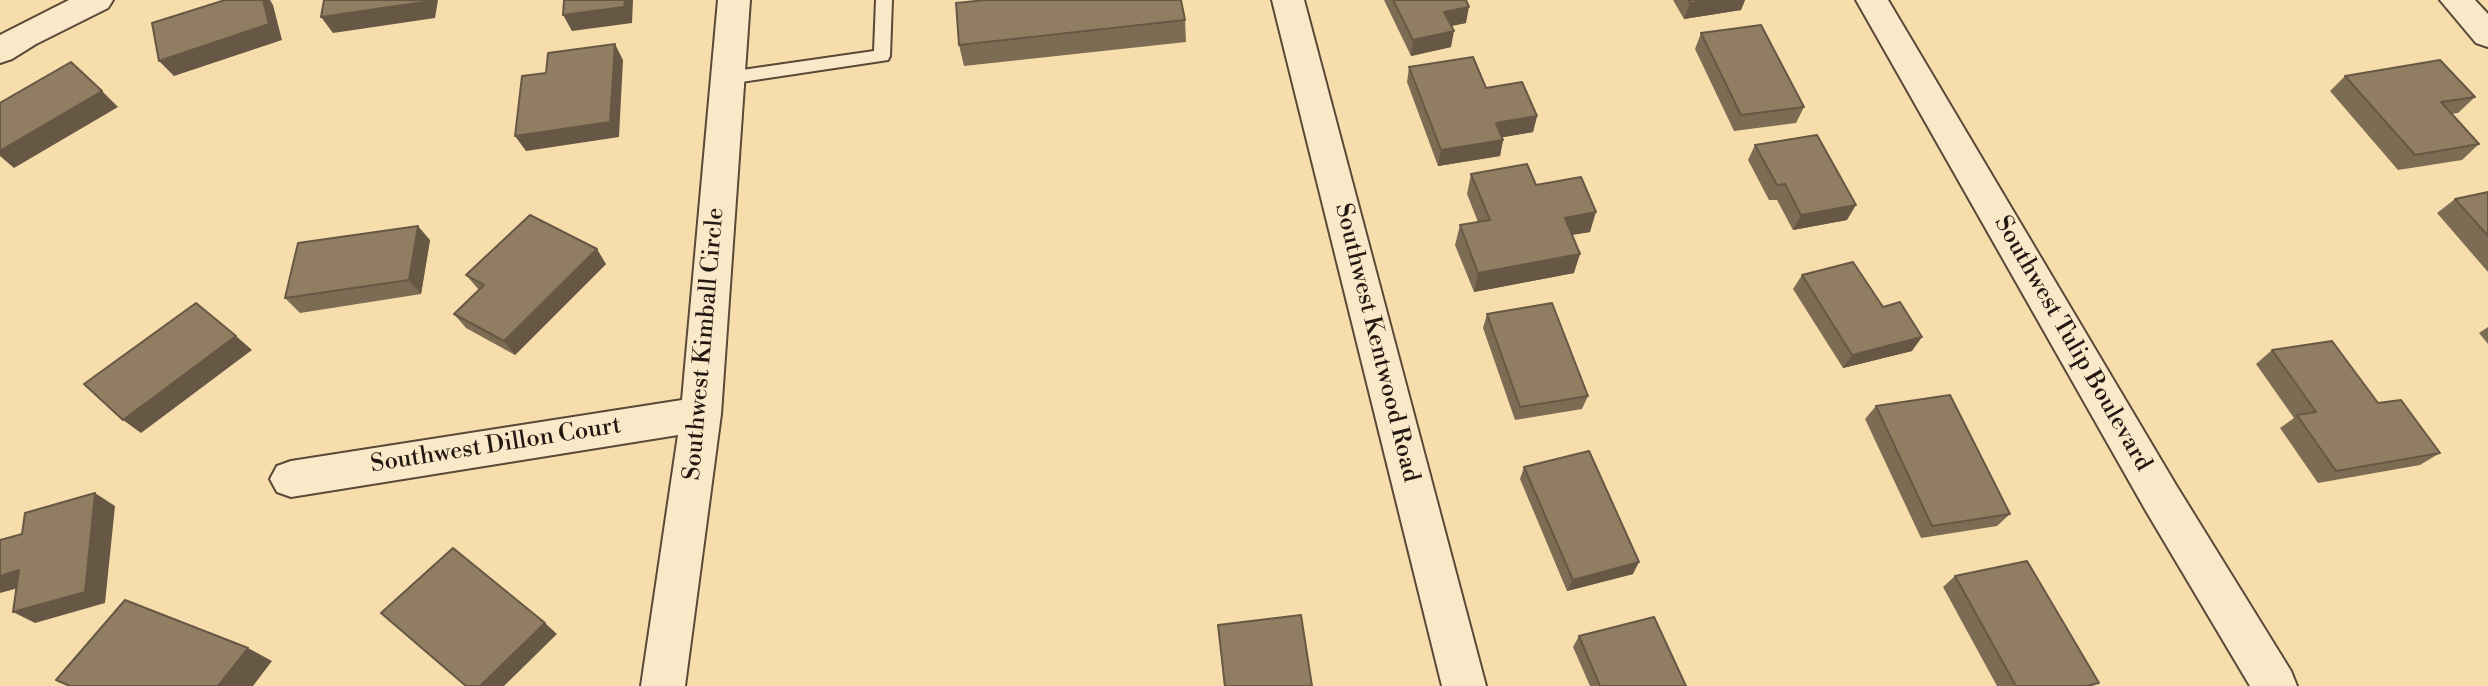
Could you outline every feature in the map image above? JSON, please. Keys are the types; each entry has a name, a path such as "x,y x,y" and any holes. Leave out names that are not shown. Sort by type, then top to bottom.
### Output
{"street":[{"path":"0,51 24,36 97,0"},
{"name":"Southwest Kimball Circle","path":"663,686 701,414 734,0"},
{"name":"Southwest Kentwood Road","path":"1288,0 1464,686"},
{"name":"Southwest Tulip Boulevard","path":"1872,0 2161,498 2275,686"},
{"path":"2456,0 2488,35"},
{"name":"Southwest Dillon Court","path":"291,479 701,414"}],"lane":[{"path":"728,78 882,56 884,0"}],"building":[{"path":"225,0 263,0 269,24 159,61 152,23"},
{"path":"324,0 425,0 321,17"},
{"path":"564,0 625,0 624,7 563,15"},
{"path":"986,0 1181,0 1185,20 959,45 956,3"},
{"path":"1393,0 1466,0 1469,7 1444,12 1454,31 1413,40"},
{"path":"1688,0 1711,0 1690,3"},
{"path":"1761,25 1804,107 1741,115 1701,33"},
{"path":"615,44 610,122 515,136 522,76 546,73 548,53"},
{"path":"1473,57 1486,88 1522,82 1537,116 1496,123 1503,140 1441,150 1409,67"},
{"path":"2440,60 2475,97 2441,102 2479,144 2415,155 2345,76"},
{"path":"71,62 102,91 0,151 0,103"},
{"path":"1817,135 1856,205 1801,215 1785,184 1777,185 1755,145"},
{"path":"1527,164 1536,185 1581,177 1596,212 1565,218 1580,254 1478,273 1460,225 1490,220 1471,174"},
{"path":"2488,192 2488,236 2455,199"},
{"path":"530,215 597,249 504,341 454,314 484,285 466,275"},
{"path":"418,226 409,280 285,298 298,243"},
{"path":"1853,262 1883,307 1900,302 1922,337 1852,355 1802,275"},
{"path":"196,303 236,336 123,420 84,384"},
{"path":"1552,303 1588,396 1520,407 1487,314"},
{"path":"2332,341 2378,403 2401,400 2440,453 2336,471 2297,415 2316,412 2272,350"},
{"path":"1950,395 2010,514 1932,526 1876,406"},
{"path":"1589,451 1639,562 1573,580 1524,467"},
{"path":"95,493 85,592 13,612 19,570 0,576 0,540 22,534 25,513"},
{"path":"453,548 545,623 480,686 466,686 381,613"},
{"path":"2027,561 2099,683 2086,686 2016,686 1955,576"},
{"path":"125,600 248,648 218,686 70,686 56,680"},
{"path":"1301,615 1312,686 1225,686 1218,625"},
{"path":"1654,617 1686,686 1600,686 1579,636"}]}
